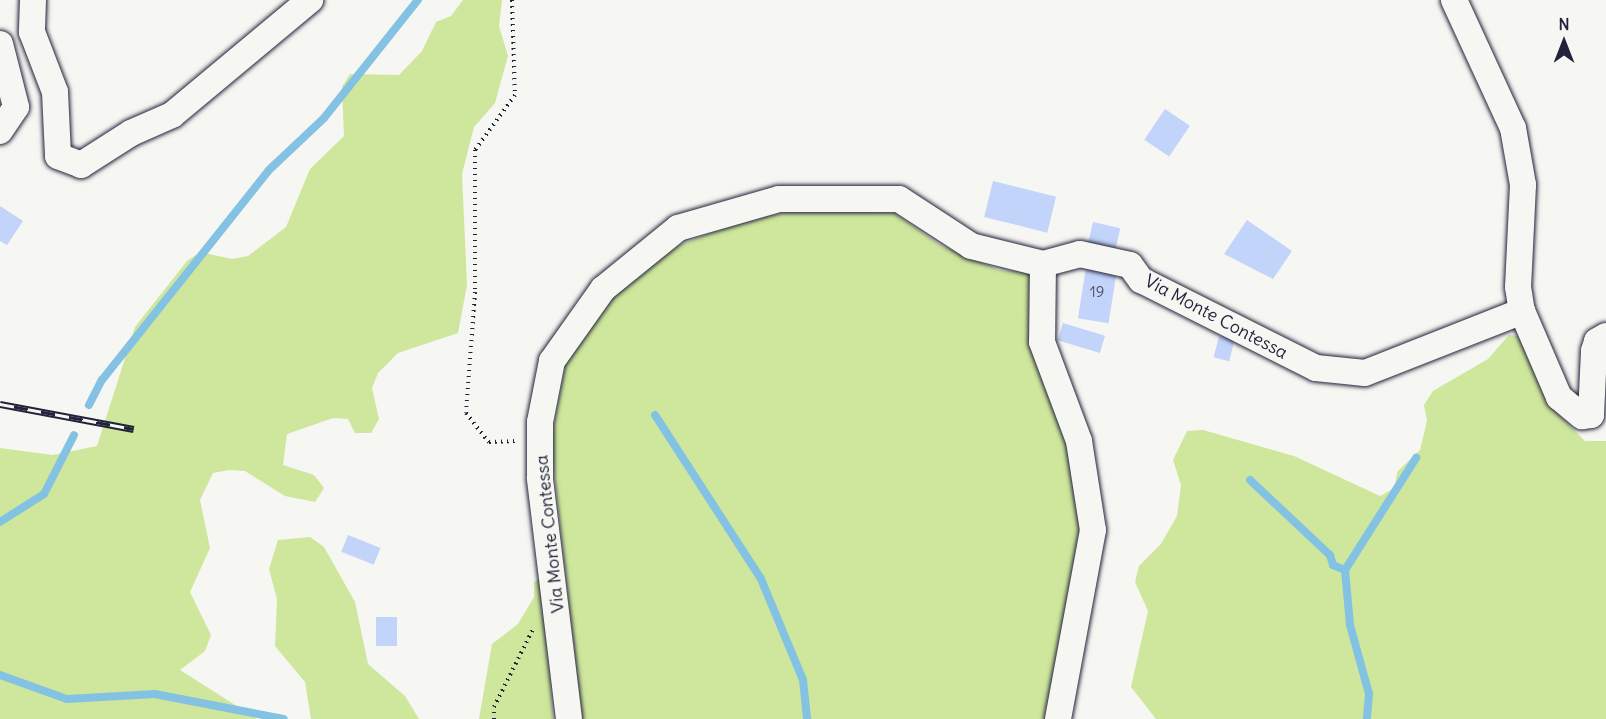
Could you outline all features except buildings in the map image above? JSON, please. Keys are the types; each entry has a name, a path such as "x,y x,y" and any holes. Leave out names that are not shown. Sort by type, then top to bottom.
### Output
{"street":[{"path":"33,0 32,32 55,92 58,156 81,165 172,114 310,0"},
{"path":"1455,0 1513,129 1523,185 1518,287 1522,311 1558,397 1582,416 1591,415 1594,351 1597,341 1606,336"},
{"path":"0,44 16,107 0,131"},
{"name":"Via Monte Contessa","path":"569,719 540,441 552,361 603,289 678,228 779,199 899,199 971,246 1043,264 1080,254 1130,265 1142,280 1316,368 1365,373 1522,311"},
{"path":"1043,264 1042,342 1079,441 1093,530 1058,719"}],"path":[{"path":"512,0 515,95 475,150 475,292 466,413 489,442 540,441"}],"green space":[{"path":"463,0 502,0 499,26 508,56 495,103 474,127 462,174 467,285 458,333 398,353 378,373 372,388 379,419 371,433 355,433 348,419 333,418 287,434 283,465 314,475 324,488 315,502 285,496 245,471 229,470 213,473 200,500 210,548 190,592 211,635 205,651 180,670 257,719 0,719 0,448 53,455 97,446 135,327 187,261 200,252 232,259 248,256 286,227 310,169 344,136 342,87 350,74 399,75 422,51 436,22 451,16"},
{"path":"796,211 894,213 940,245 999,270 1037,273 1085,508 1086,635 1071,719 582,719 551,443 566,360 624,283 682,244 749,219"},
{"path":"1509,335 1521,336 1551,407 1585,441 1606,441 1606,719 1156,719 1131,687 1148,611 1135,582 1139,566 1161,544 1177,516 1181,485 1173,460 1187,431 1203,430 1294,456 1380,496 1395,488 1397,472 1420,450 1427,421 1424,405 1433,391 1488,359"},
{"path":"310,537 324,547 355,602 368,664 405,696 419,719 311,719 305,682 275,646 277,599 269,569 278,540"},
{"path":"543,577 553,719 479,719 492,644 518,624 534,597 534,582"}],"waterway":[{"path":"89,405 102,380 269,170 324,118 418,0"},
{"path":"655,415 761,579 803,680 807,719"},
{"path":"0,522 44,494 74,435"},
{"path":"1345,570 1416,458"},
{"path":"1250,480 1330,555 1333,565 1345,570 1350,625 1369,694 1367,719"},
{"path":"0,675 67,699 155,694 284,719"}],"railway":[{"path":"0,404 134,429"}]}
